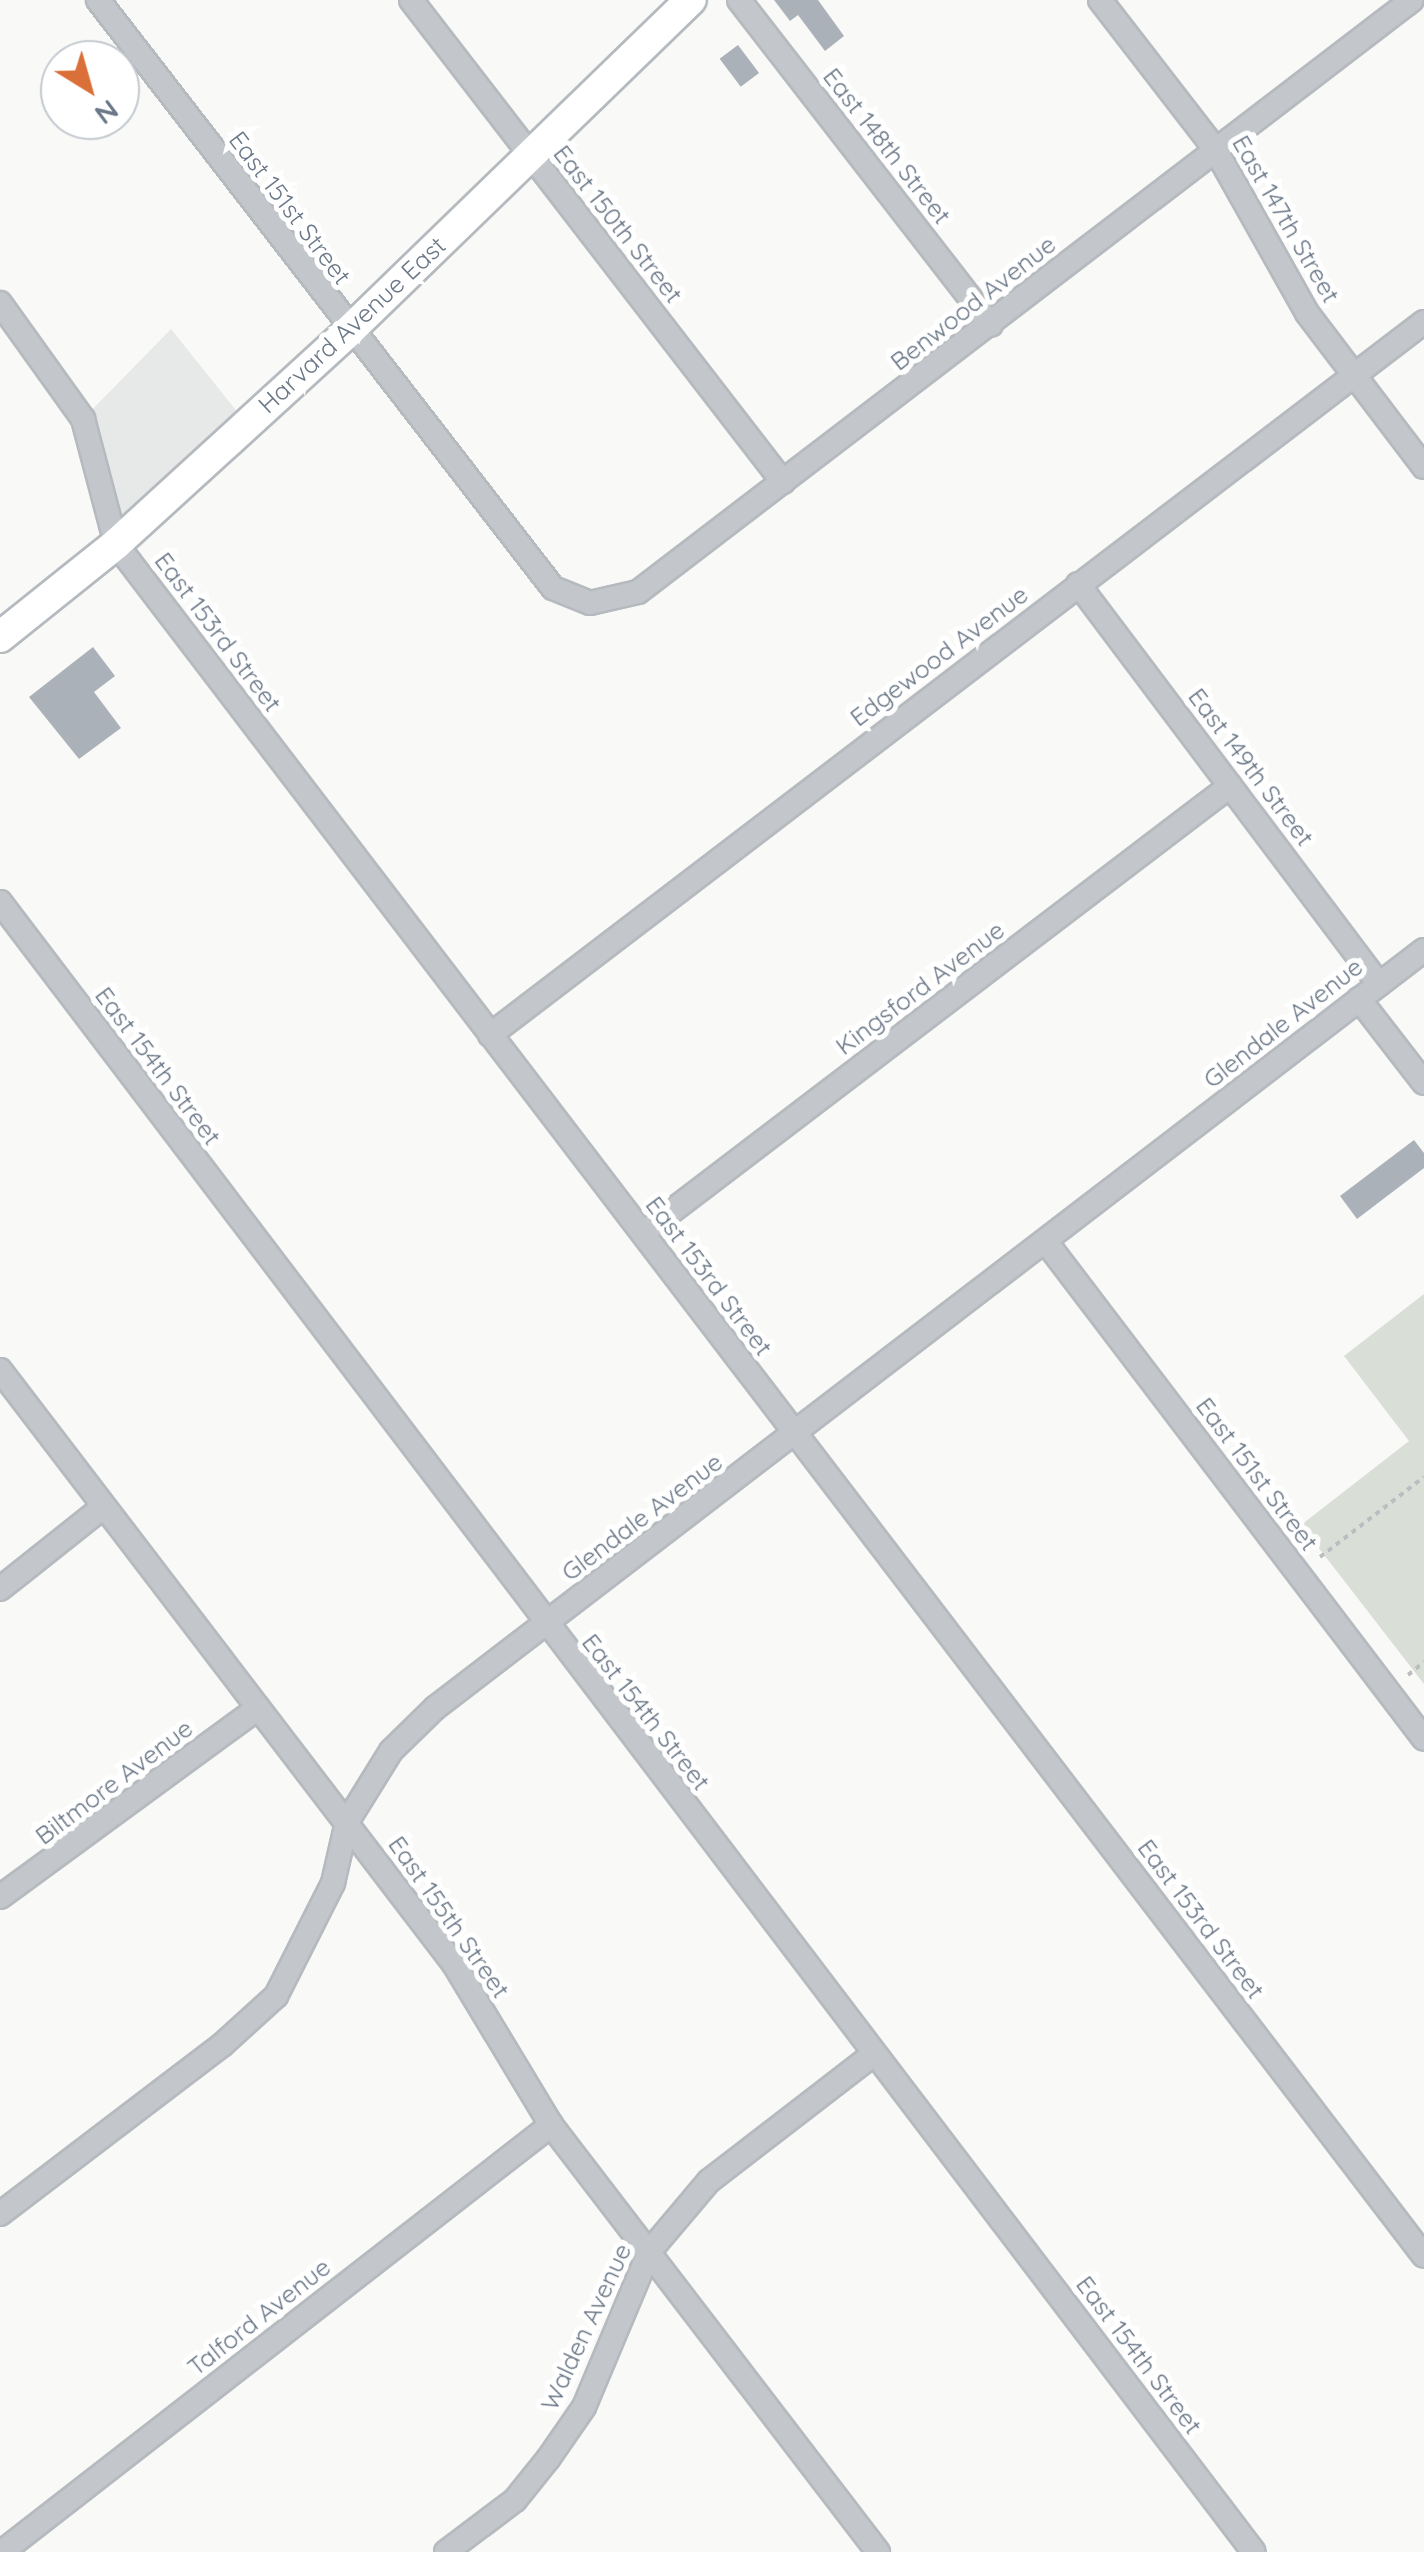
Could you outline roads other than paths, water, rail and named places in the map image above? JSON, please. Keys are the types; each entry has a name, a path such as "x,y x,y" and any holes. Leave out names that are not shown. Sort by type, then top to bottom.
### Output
{"main road":[{"name":"Harvard Avenue East","path":"0,637 116,544 349,331 692,0"}],"street":[{"name":"East 151st Street","path":"98,0 349,331 553,588"},
{"name":"East 150th Street","path":"411,0 783,482"},
{"name":"East 148th Street","path":"739,0 991,325"},
{"name":"East 147th Street","path":"1100,0 1215,148 1307,314 1424,467"},
{"name":"Benwood Avenue","path":"553,588 569,599 618,602 991,325 1215,148 1412,0"},
{"name":"East 153rd Street","path":"0,303 82,420 116,544 1424,2256"},
{"name":"Edgewood Avenue","path":"490,1035 1424,322"},
{"name":"East 149th Street","path":"1078,584 1379,984"},
{"name":"Kingsford Avenue","path":"642,1234 1230,786"},
{"name":"East 154th Street","path":"0,902 545,1626 1254,2552"},
{"name":"Glendale Avenue","path":"0,2214 222,2045 276,1996 334,1883 348,1822 390,1751 545,1626 1424,950"},
{"path":"1359,999 1424,1084"},
{"name":"East 151st Street","path":"1046,1242 1424,1739"},
{"name":"East 155th Street","path":"0,1370 454,1964 551,2125 878,2552"},
{"path":"0,1589 103,1507"},
{"name":"Biltmore Avenue","path":"0,1897 258,1708"},
{"name":"Walden Avenue","path":"446,2552 516,2500 584,2407 649,2252 709,2181 874,2054"},
{"name":"Talford Avenue","path":"2,2552 551,2125"}]}
